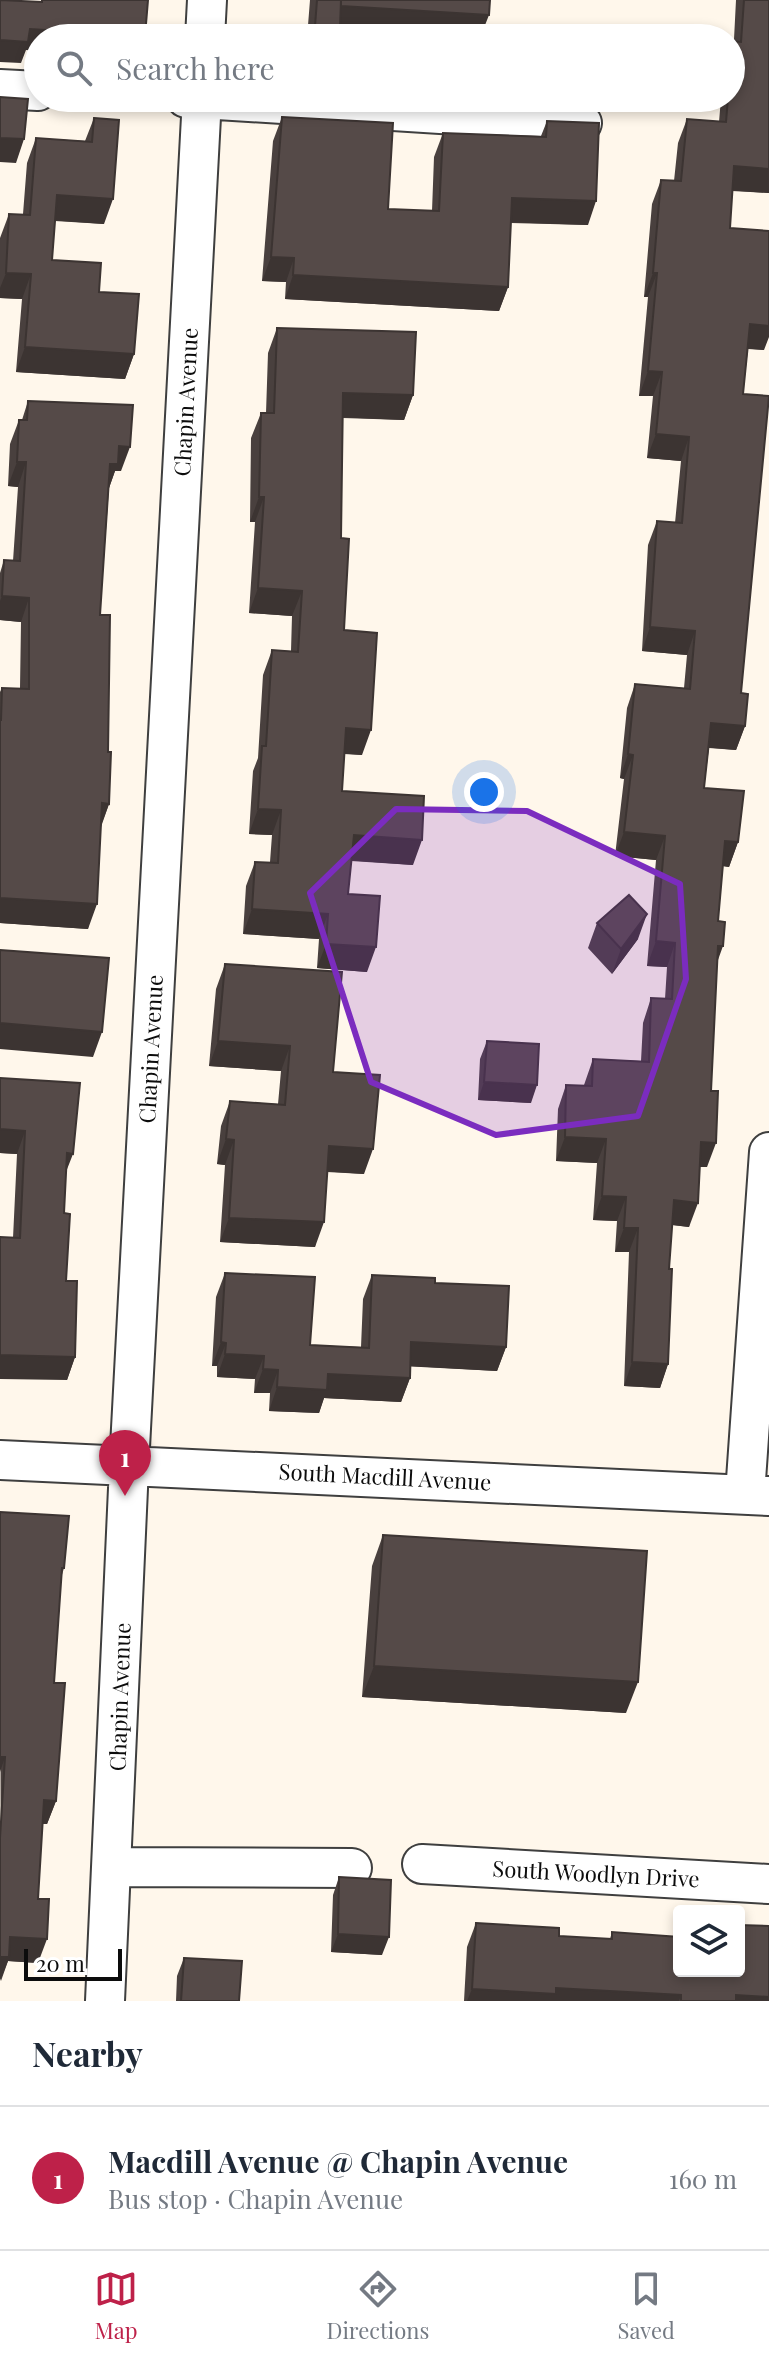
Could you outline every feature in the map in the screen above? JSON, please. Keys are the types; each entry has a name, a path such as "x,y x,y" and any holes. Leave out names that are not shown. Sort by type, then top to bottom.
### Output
{"street":[{"path":"206,24 207,0"},
{"path":"0,89 24,90"},
{"name":"Chapin Avenue","path":"105,2001 129,1466 201,112"},
{"path":"415,112 582,123"},
{"path":"757,1495 769,1152"},
{"name":"South Macdill Avenue","path":"0,1460 757,1495"},
{"name":"South Woodlyn Drive","path":"422,1864 769,1884"},
{"path":"112,1867 352,1868"}],"highlighted area":[{"path":"396,809 527,811 680,884 686,979 638,1116 496,1135 371,1082 310,893"}],"building":[{"path":"0,0 148,0 146,24 24,24 24,42 0,40"},
{"path":"317,0 341,0 340,24 315,24"},
{"path":"341,0 490,0 489,15 341,6"},
{"path":"744,0 769,0 769,169 734,166 730,228 769,231 769,326 750,324 743,394 769,396 741,693 748,694 745,726 711,723 704,788 744,791 738,842 725,841 718,921 725,922 723,946 718,946 711,1091 718,1091 716,1143 701,1142 698,1203 674,1200 669,1269 672,1269 668,1364 632,1362 638,1228 624,1228 626,1197 602,1196 606,1139 565,1137 566,1085 592,1086 593,1059 649,1062 651,998 672,999 675,943 656,941 665,836 624,832 633,755 628,754 635,684 690,689 695,631 650,627 657,521 682,523 689,437 656,434 662,372 648,371 657,273 653,273 661,180 681,181 687,119 726,122 727,112 745,112 745,24 742,24"},
{"path":"0,97 24,99 24,112 27,112 24,139 0,138"},
{"path":"282,117 393,123 388,209 439,211 443,133 546,137 547,121 599,123 596,201 512,198 508,287 293,275 294,258 271,257"},
{"path":"94,118 119,120 113,199 57,195 52,260 101,263 99,292 139,294 134,354 25,347 31,274 6,273 9,214 30,215 36,138 92,142"},
{"path":"277,328 416,332 413,395 343,393 341,538 349,539 344,630 377,633 371,730 346,728 342,791 424,796 422,840 354,835 348,894 380,896 376,947 326,944 328,914 252,909 255,862 278,863 281,810 258,809 262,746 266,746 272,650 298,652 302,591 258,588 264,497 259,497 261,413 274,413"},
{"path":"28,401 133,405 130,447 119,446 118,464 110,464 100,615 110,615 108,752 111,752 109,804 102,803 97,904 0,898 2,688 29,689 29,598 2,596 4,560 20,561 26,462 17,462 19,420 27,420"},
{"path":"629,895 647,914 621,949 597,923"},
{"path":"0,950 109,958 102,1032 0,1023"},
{"path":"225,964 342,972 333,1072 380,1075 373,1149 329,1146 324,1222 229,1218 234,1140 226,1139 230,1101 285,1105 290,1046 218,1041"},
{"path":"487,1041 539,1044 537,1085 484,1082"},
{"path":"0,1078 80,1083 73,1154 67,1153 64,1213 70,1214 66,1281 77,1281 75,1357 0,1355 0,1237 20,1238 25,1131 0,1129"},
{"path":"225,1273 315,1277 310,1345 369,1348 372,1275 435,1278 435,1283 509,1286 506,1347 411,1342 410,1378 328,1374 327,1390 277,1387 278,1370 263,1369 264,1356 225,1354 226,1343 221,1342"},
{"path":"0,1512 69,1516 54,1683 65,1683 56,1801 44,1800 38,1899 49,1899 47,1939 10,1937 9,1957 0,1957 0,1838 5,1757 0,1757"},
{"path":"383,1535 647,1551 638,1682 374,1666"},
{"path":"339,1877 391,1880 389,1937 338,1934"},
{"path":"476,1923 559,1928 559,1936 612,1939 612,1932 673,1937 673,1977 745,1977 745,1925 769,1926 769,1997 736,1995 736,2001 681,2001 681,1995 556,1988 556,1994 472,1989"},
{"path":"184,1958 242,1961 239,2001 181,2001"}],"place":[{"name":"Macdill Avenue @ Chapin Avenue","path":"125,1496"}]}
